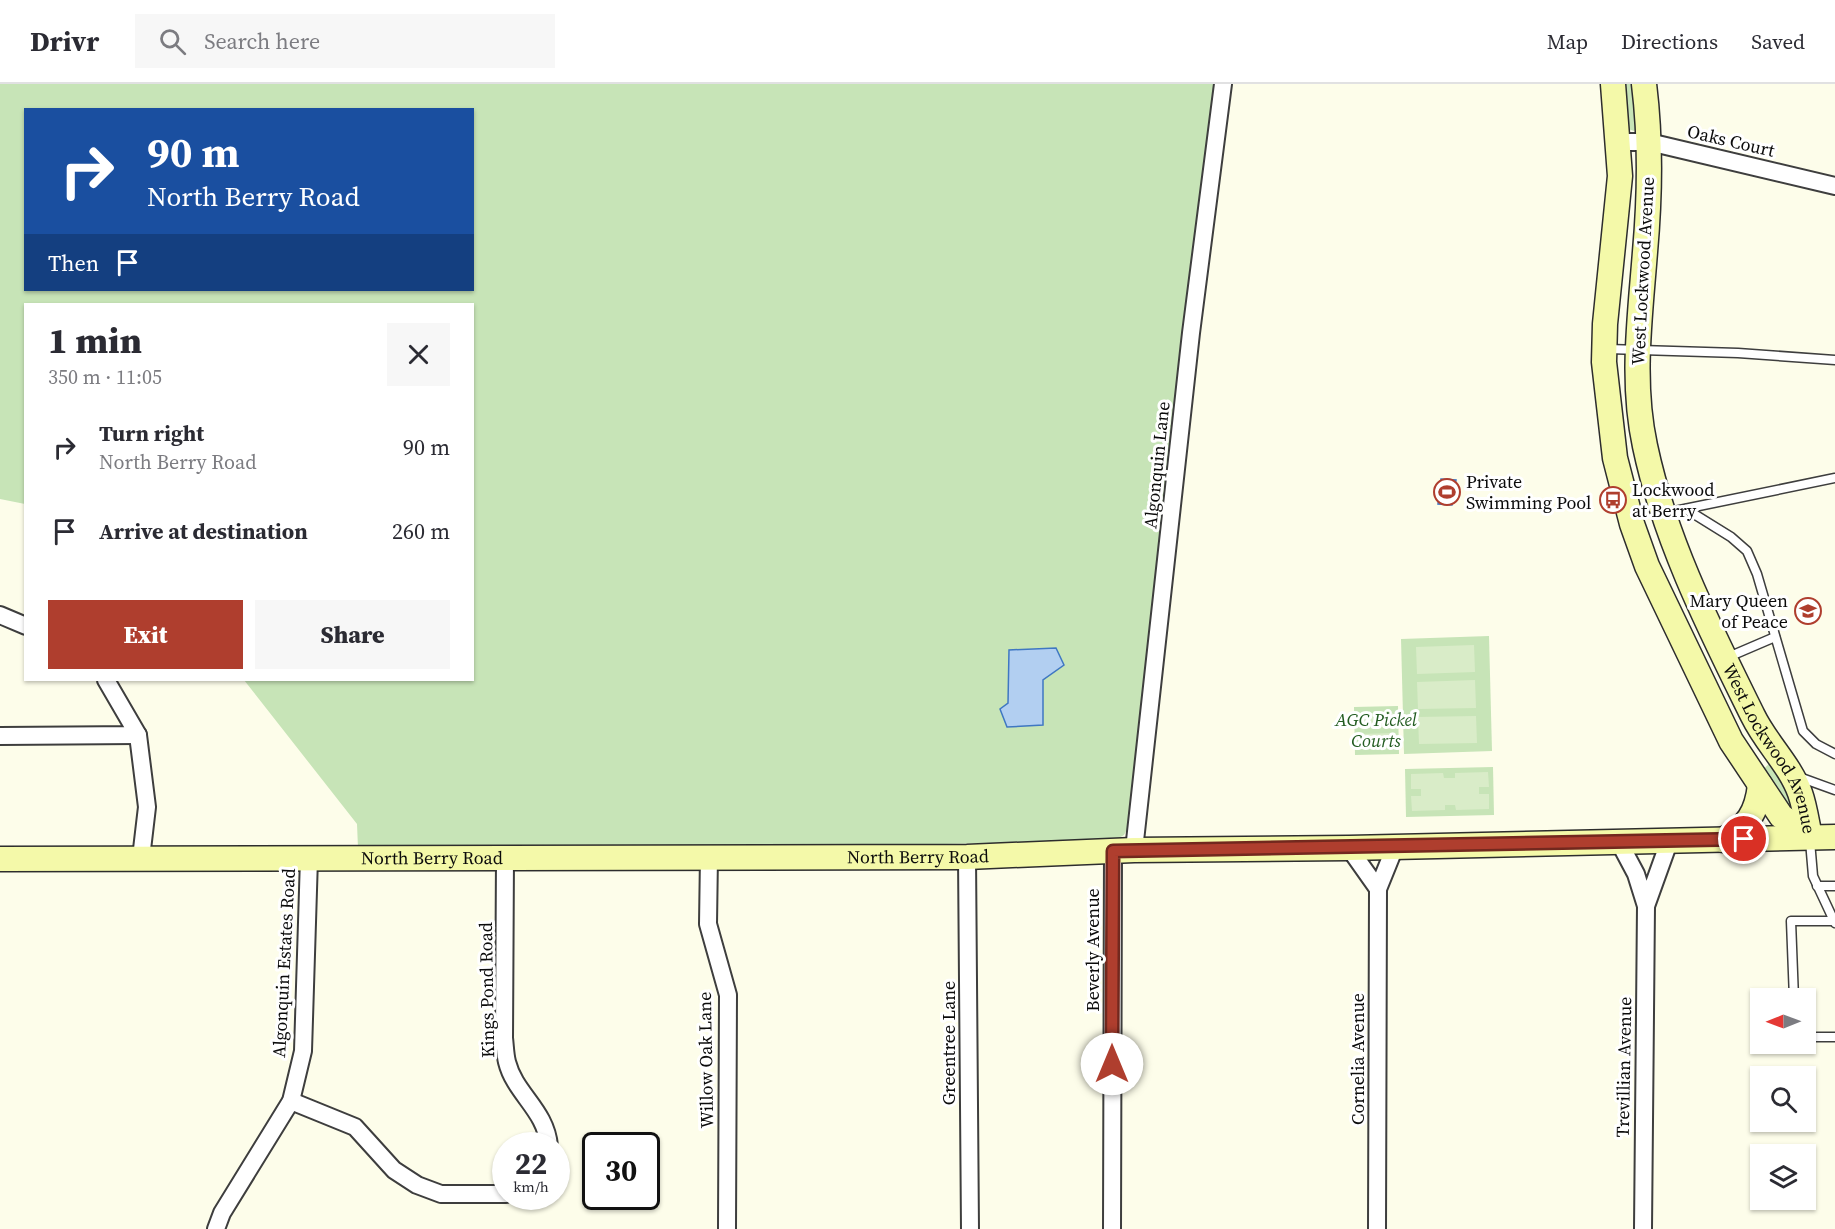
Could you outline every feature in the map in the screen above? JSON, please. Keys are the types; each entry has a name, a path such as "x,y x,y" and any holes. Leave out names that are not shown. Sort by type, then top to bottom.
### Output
{"main road":[{"name":"West Lockwood Avenue","path":"1612,84 1620,176 1605,349 1608,405 1615,458 1632,524 1647,566 1731,741 1781,816 1810,837"},
{"name":"West Lockwood Avenue","path":"1644,84 1649,142 1649,201 1637,350 1639,410 1644,445 1663,513 1680,561 1754,718 1800,793 1810,837"},
{"path":"1632,524 1663,513"},
{"path":"1696,670 1726,658"},
{"path":"1723,840 1750,820 1757,805 1760,785"},
{"name":"North Berry Road","path":"0,859 967,857 1123,851 1835,837"}],"street":[{"name":"Algonquin Lane","path":"1123,851 1223,84"},
{"name":"Oaks Court","path":"1618,142 1649,142 1835,186"},
{"path":"0,615 24,625"},
{"path":"107,681 138,735 147,807 141,858"},
{"path":"0,736 138,735"},
{"name":"Trevillian Avenue","path":"1619,842 1636,874 1646,906 1643,1229"},
{"name":"Trevillian Avenue","path":"1646,906 1669,842"},
{"name":"Cornelia Avenue","path":"1377,1229 1378,889 1395,847"},
{"path":"1349,848 1378,889"},
{"name":"Beverly Avenue","path":"1112,1229 1123,851"},
{"name":"Willow Oak Lane","path":"709,856 708,924 728,995 727,1229"},
{"name":"Kings Pond Road","path":"505,857 504,1038 507,1063 523,1092 538,1111 547,1132"},
{"name":"Greentree Lane","path":"967,857 970,1229"},
{"name":"Algonquin Estates Road","path":"216,1229 222,1213 291,1101 303,1051 309,858"},
{"path":"291,1101 355,1127 394,1170 417,1185 441,1194 492,1194"}],"lane":[{"path":"1605,349 1738,353 1835,360"},
{"path":"1663,513 1835,478"},
{"path":"1686,508 1747,550 1757,574 1803,731 1816,744 1835,754"},
{"path":"1726,658 1774,637"},
{"path":"1788,772 1835,790"},
{"path":"1794,988 1791,921 1835,922 1817,886 1810,861 1810,837"},
{"path":"1817,886 1835,886"},
{"path":"1816,1037 1835,1037"}],"green space":[{"path":"0,84 1216,84 1131,822 1124,835 1114,841 824,846 358,848 357,824 245,681 474,681 474,303 24,303 24,504 0,499"},
{"path":"1621,84 1636,84 1639,128 1634,131 1628,129"},
{"path":"1489,636 1492,751 1404,754 1401,639"},
{"path":"1474,645 1475,672 1417,674 1416,647"},
{"path":"1475,680 1476,708 1418,709 1417,682"},
{"name":"AGC Pickel Courts","path":"1398,706 1399,754 1355,755 1354,707"},
{"path":"1360,713 1393,713 1393,727 1361,728"},
{"path":"1476,716 1477,743 1419,744 1418,717"},
{"path":"1394,733 1394,748 1361,749 1361,734"},
{"path":"1770,763 1784,780 1795,808 1790,811 1759,773"},
{"path":"1493,767 1494,815 1406,817 1405,769"},
{"path":"1488,772 1489,787 1479,787 1479,794 1489,794 1489,809 1456,810 1455,805 1445,805 1445,810 1412,811 1411,796 1421,796 1421,789 1411,789 1411,774 1443,773 1444,778 1455,778 1455,773"}],"water":[{"name":"Private Swimming Pool","path":"1441,479 1456,480 1452,505 1438,504"},
{"path":"1056,648 1064,665 1043,680 1043,725 1007,727 1000,709 1008,703 1009,650"}],"place":[{"name":"Private Swimming Pool","path":"1447,492"},
{"name":"Lockwood at Berry","path":"1613,500"},
{"name":"Mary Queen of Peace","path":"1808,611"}],"route":[{"path":"1112,1064 1113,851 1744,839"}]}
